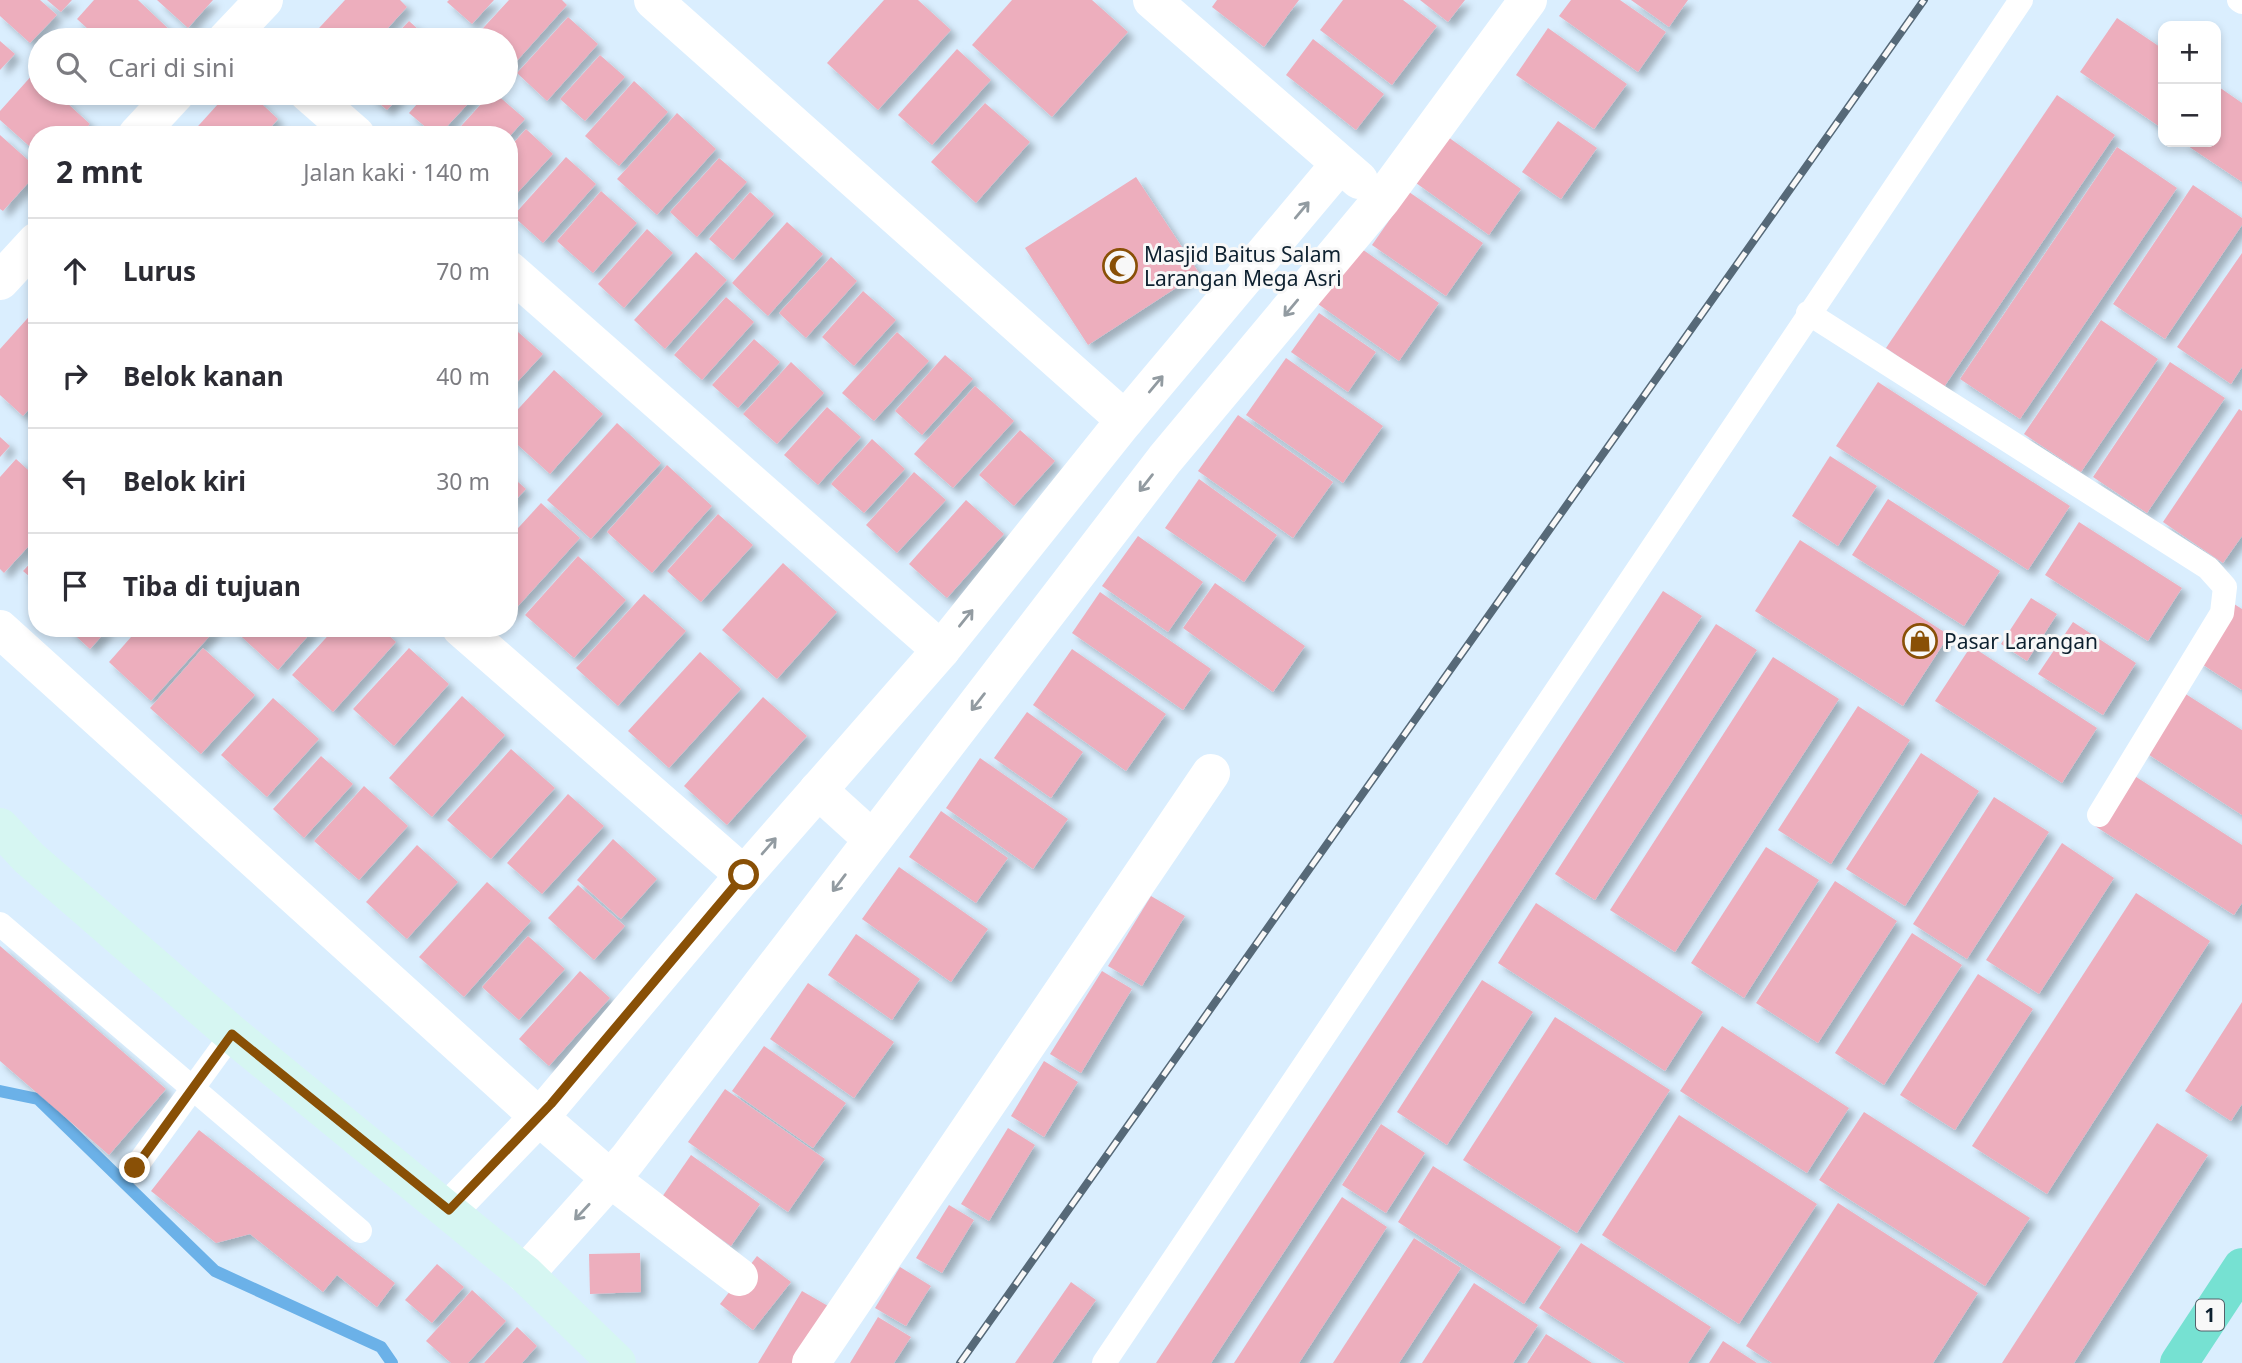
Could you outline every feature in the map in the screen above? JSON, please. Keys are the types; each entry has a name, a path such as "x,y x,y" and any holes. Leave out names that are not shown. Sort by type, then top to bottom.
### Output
{"highway":[{"name":"1","path":"2179,1363 2242,1267"}],"main road":[{"path":"0,827 29,858 232,1034 524,1274 617,1363"}],"street":[{"path":"244,28 264,0"},
{"path":"653,0 1125,420"},
{"path":"524,1274 612,1180 1165,459 1382,199 1528,0"},
{"path":"1160,3 1339,164 1382,199"},
{"path":"145,126 165,105"},
{"path":"322,105 346,126"},
{"path":"449,1210 538,1116 941,650 1125,420 1339,164"},
{"path":"0,281 28,255"},
{"path":"518,278 941,650"},
{"path":"0,629 538,1116 612,1180 739,1277"},
{"path":"471,637 744,875"},
{"path":"811,1363 1211,773"},
{"path":"818,790 872,839"}],"lane":[{"path":"1104,1363 2021,0"},
{"path":"1808,313 2207,568 2225,587 2222,613 2099,815"},
{"path":"0,924 360,1231"},
{"path":"135,1168 232,1034"}],"building":[{"path":"0,0 40,0 57,15 44,28 28,28 28,41 0,16"},
{"path":"47,0 72,0 61,12"},
{"path":"94,0 138,0 168,28 87,28 77,19"},
{"path":"157,0 213,0 188,28"},
{"path":"345,0 400,0 407,7 388,28 319,28"},
{"path":"494,0 472,24 447,2"},
{"path":"509,0 562,0 567,5 518,60 518,28 483,28"},
{"path":"884,0 918,0 951,30 878,110 827,63"},
{"path":"1012,0 1092,0 1128,32 1052,117 972,45"},
{"path":"1217,0 1299,0 1264,47 1212,7"},
{"path":"1343,0 1403,0 1437,26 1392,85 1320,30"},
{"path":"1420,0 1465,0 1448,22"},
{"path":"1571,0 1620,0 1666,32 1638,72 1559,16"},
{"path":"1631,0 1688,0 1669,27"},
{"path":"568,17 598,44 547,101 518,72"},
{"path":"2117,18 2158,46 2158,126 2080,72"},
{"path":"409,21 417,28 402,28"},
{"path":"1548,28 1627,84 1594,129 1516,75"},
{"path":"1313,39 1384,94 1356,130 1286,75"},
{"path":"0,41 15,54 0,70"},
{"path":"957,49 991,80 932,145 898,115"},
{"path":"600,55 625,77 585,121 560,99"},
{"path":"28,80 28,105 69,105 90,124 28,126 28,145 0,120 0,111"},
{"path":"634,81 668,112 619,166 585,136"},
{"path":"2221,88 2242,103 2242,182 2190,147 2221,147"},
{"path":"2057,95 2115,135 1944,387 1886,348"},
{"path":"985,103 1030,142 976,203 931,162"},
{"path":"217,105 263,105 278,119 272,126 198,126"},
{"path":"416,105 467,105 447,126 424,126 409,113"},
{"path":"480,105 509,105 525,119 518,127 461,126"},
{"path":"677,113 716,149 657,215 617,179"},
{"path":"1558,121 1597,148 1561,199 1522,172"},
{"path":"526,129 553,154 518,192 518,138"},
{"path":"0,135 28,160 28,183 3,211 0,209"},
{"path":"1448,137 1521,189 1489,235 1416,183"},
{"path":"2117,147 2177,188 2020,419 1960,379"},
{"path":"566,157 596,184 543,243 518,220 518,210"},
{"path":"719,158 747,182 697,237 670,212"},
{"path":"1136,177 1199,273 1088,345 1025,248"},
{"path":"2193,185 2242,218 2242,225 2165,339 2113,304"},
{"path":"601,191 637,223 593,273 557,241"},
{"path":"750,192 774,214 733,260 709,239"},
{"path":"1409,192 1483,243 1446,296 1372,245"},
{"path":"787,222 823,254 768,316 732,283"},
{"path":"647,229 673,253 624,308 598,284"},
{"path":"1359,247 1439,303 1399,361 1318,304"},
{"path":"696,252 727,280 665,349 634,320"},
{"path":"2242,253 2242,367 2231,384 2177,347"},
{"path":"831,257 857,281 806,338 779,313"},
{"path":"863,291 896,320 854,366 822,337"},
{"path":"726,297 754,322 702,380 674,355"},
{"path":"1319,313 1376,352 1348,392 1291,352"},
{"path":"28,318 28,410 23,416 0,395 0,349"},
{"path":"2101,320 2158,359 2081,472 2024,434"},
{"path":"518,332 543,354 518,381"},
{"path":"897,332 929,361 874,421 842,393"},
{"path":"754,339 780,362 738,408 712,385"},
{"path":"945,355 973,379 922,435 895,411"},
{"path":"1286,358 1383,426 1343,483 1246,415"},
{"path":"791,362 824,393 777,444 743,414"},
{"path":"2170,362 2225,398 2147,513 2093,477"},
{"path":"554,370 603,414 550,474 518,445 518,409"},
{"path":"1878,382 2070,506 2028,570 1836,446"},
{"path":"975,386 1014,421 953,488 914,454"},
{"path":"827,407 861,437 818,485 784,455"},
{"path":"2239,409 2242,411 2242,536 2223,563 2163,522"},
{"path":"1238,415 1333,482 1293,538 1198,471"},
{"path":"617,423 661,463 591,539 547,500"},
{"path":"1020,430 1055,461 1014,506 979,475"},
{"path":"0,437 10,446 0,457"},
{"path":"872,439 905,469 864,513 831,484"},
{"path":"1830,456 1877,486 1838,546 1792,516"},
{"path":"16,459 28,470 28,547 4,573 0,569 0,477"},
{"path":"667,465 712,506 652,573 607,532"},
{"path":"914,472 946,500 897,553 866,525"},
{"path":"1199,479 1277,535 1244,582 1165,528"},
{"path":"518,482 526,489 518,497"},
{"path":"1888,499 2000,571 1964,626 1852,555"},
{"path":"966,500 1004,534 947,598 909,564"},
{"path":"541,503 580,538 518,606 518,528"},
{"path":"718,514 753,545 701,602 667,571"},
{"path":"2079,522 2182,588 2148,641 2045,575"},
{"path":"1138,536 1203,582 1168,632 1102,586"},
{"path":"1800,540 1949,635 1903,706 1755,611"},
{"path":"578,556 626,600 574,658 525,615"},
{"path":"783,563 837,612 777,679 722,630"},
{"path":"1215,583 1305,646 1273,692 1183,628"},
{"path":"1663,591 1702,616 1211,1363 1156,1363"},
{"path":"1100,592 1211,669 1183,710 1072,633"},
{"path":"644,594 686,631 618,706 576,668"},
{"path":"2031,598 2057,614 2027,661 2001,644"},
{"path":"2234,604 2242,609 2242,690 2197,661"},
{"path":"2073,622 2136,663 2103,715 2038,674"},
{"path":"1716,624 1757,650 1595,900 1555,874"},
{"path":"77,637 101,637 90,649"},
{"path":"131,637 209,637 151,701 109,662"},
{"path":"242,637 307,637 278,670"},
{"path":"327,637 391,637 396,642 333,712 292,675"},
{"path":"1971,646 2097,728 2062,783 1935,701"},
{"path":"203,648 255,695 201,754 150,708"},
{"path":"409,648 449,684 394,746 353,709"},
{"path":"1072,649 1166,714 1126,771 1033,705"},
{"path":"700,652 741,689 669,768 628,731"},
{"path":"1773,657 1839,699 1675,952 1610,910"},
{"path":"2181,691 2242,730 2242,815 2143,751"},
{"path":"462,696 505,735 432,817 389,778"},
{"path":"763,697 807,736 727,825 684,786"},
{"path":"273,698 319,739 267,797 221,755"},
{"path":"1858,706 1910,740 1831,864 1778,830"},
{"path":"1027,712 1083,752 1051,798 994,758"},
{"path":"511,749 555,788 491,859 447,820"},
{"path":"1921,753 1979,791 1905,906 1846,869"},
{"path":"321,756 353,784 304,838 273,809"},
{"path":"980,758 1068,819 1033,869 946,808"},
{"path":"2130,773 2242,845 2242,903 2234,915 2095,826"},
{"path":"364,786 408,826 359,880 314,841"},
{"path":"568,794 604,826 542,894 507,863"},
{"path":"1994,797 2049,832 1967,959 1913,924"},
{"path":"941,811 1008,858 976,903 909,857"},
{"path":"613,839 657,879 621,919 577,880"},
{"path":"2062,843 2114,878 2039,994 1986,960"},
{"path":"417,845 458,882 407,939 366,902"},
{"path":"1766,847 1819,880 1744,998 1691,963"},
{"path":"899,867 988,929 951,982 862,919"},
{"path":"1835,881 1897,921 1818,1043 1756,1003"},
{"path":"487,882 531,921 464,997 419,957"},
{"path":"578,885 625,926 594,960 548,918"},
{"path":"2136,893 2210,941 2047,1194 1972,1146"},
{"path":"1151,896 1185,916 1142,986 1108,966"},
{"path":"1536,903 1703,1012 1665,1071 1498,963"},
{"path":"1912,933 1962,965 1884,1085 1835,1053"},
{"path":"856,934 920,979 892,1020 828,975"},
{"path":"528,936 565,969 519,1020 482,987"},
{"path":"0,946 166,1089 109,1155 0,1061"},
{"path":"580,971 610,998 549,1066 519,1039"},
{"path":"1102,971 1132,989 1081,1073 1050,1054"},
{"path":"1978,974 2033,1009 1955,1130 1900,1095"},
{"path":"1482,980 1533,1012 1447,1145 1397,1112"},
{"path":"808,983 894,1042 854,1098 770,1039"},
{"path":"2242,1002 2242,1104 2231,1121 2185,1091"},
{"path":"1555,1017 1670,1090 1577,1233 1463,1160"},
{"path":"1722,1026 1849,1108 1807,1173 1680,1091"},
{"path":"764,1046 846,1103 813,1148 732,1091"},
{"path":"1044,1061 1078,1082 1044,1137 1011,1116"},
{"path":"725,1089 825,1159 788,1212 688,1142"},
{"path":"1864,1112 2030,1218 1985,1286 1819,1180"},
{"path":"1679,1115 1817,1204 1739,1324 1602,1235"},
{"path":"2157,1123 2208,1155 2074,1363 2002,1363"},
{"path":"1381,1124 1425,1153 1386,1213 1342,1185"},
{"path":"1008,1128 1035,1145 989,1221 961,1204"},
{"path":"199,1130 395,1283 377,1307 337,1275 323,1292 250,1234 216,1243 151,1191"},
{"path":"691,1155 760,1204 731,1246 662,1197"},
{"path":"1433,1166 1561,1247 1524,1304 1398,1222"},
{"path":"1342,1197 1387,1227 1299,1363 1234,1363"},
{"path":"1838,1203 1978,1293 1933,1363 1772,1363 1746,1346"},
{"path":"949,1205 974,1220 942,1273 916,1258"},
{"path":"1414,1238 1461,1268 1399,1363 1333,1363"},
{"path":"1581,1243 1711,1327 1688,1363 1625,1363 1539,1308"},
{"path":"640,1253 641,1292 590,1294 589,1254"},
{"path":"757,1256 791,1282 753,1330 720,1304"},
{"path":"437,1264 464,1287 432,1323 405,1300"},
{"path":"900,1267 931,1286 906,1326 875,1308"},
{"path":"1071,1282 1096,1300 1052,1363 1015,1363"},
{"path":"1474,1283 1538,1325 1513,1363 1422,1363"},
{"path":"472,1290 506,1321 468,1363 451,1363 426,1341"},
{"path":"802,1291 828,1306 794,1363 758,1363"},
{"path":"878,1317 911,1337 894,1363 850,1363"},
{"path":"517,1327 537,1346 522,1363 484,1363"},
{"path":"1546,1334 1592,1363 1527,1363"},
{"path":"1723,1341 1757,1363 1709,1363"}],"waterway":[{"path":"0,1091 38,1099 215,1271 381,1347 392,1363"}],"railway":[{"path":"960,1363 1924,0"}],"place":[{"name":"Masjid Baitus Salam Larangan Mega Asri","path":"1120,266"},
{"name":"Pasar Larangan","path":"1920,641"}],"route":[{"path":"135,1168 232,1034 449,1210 551,1104 744,875"}]}
